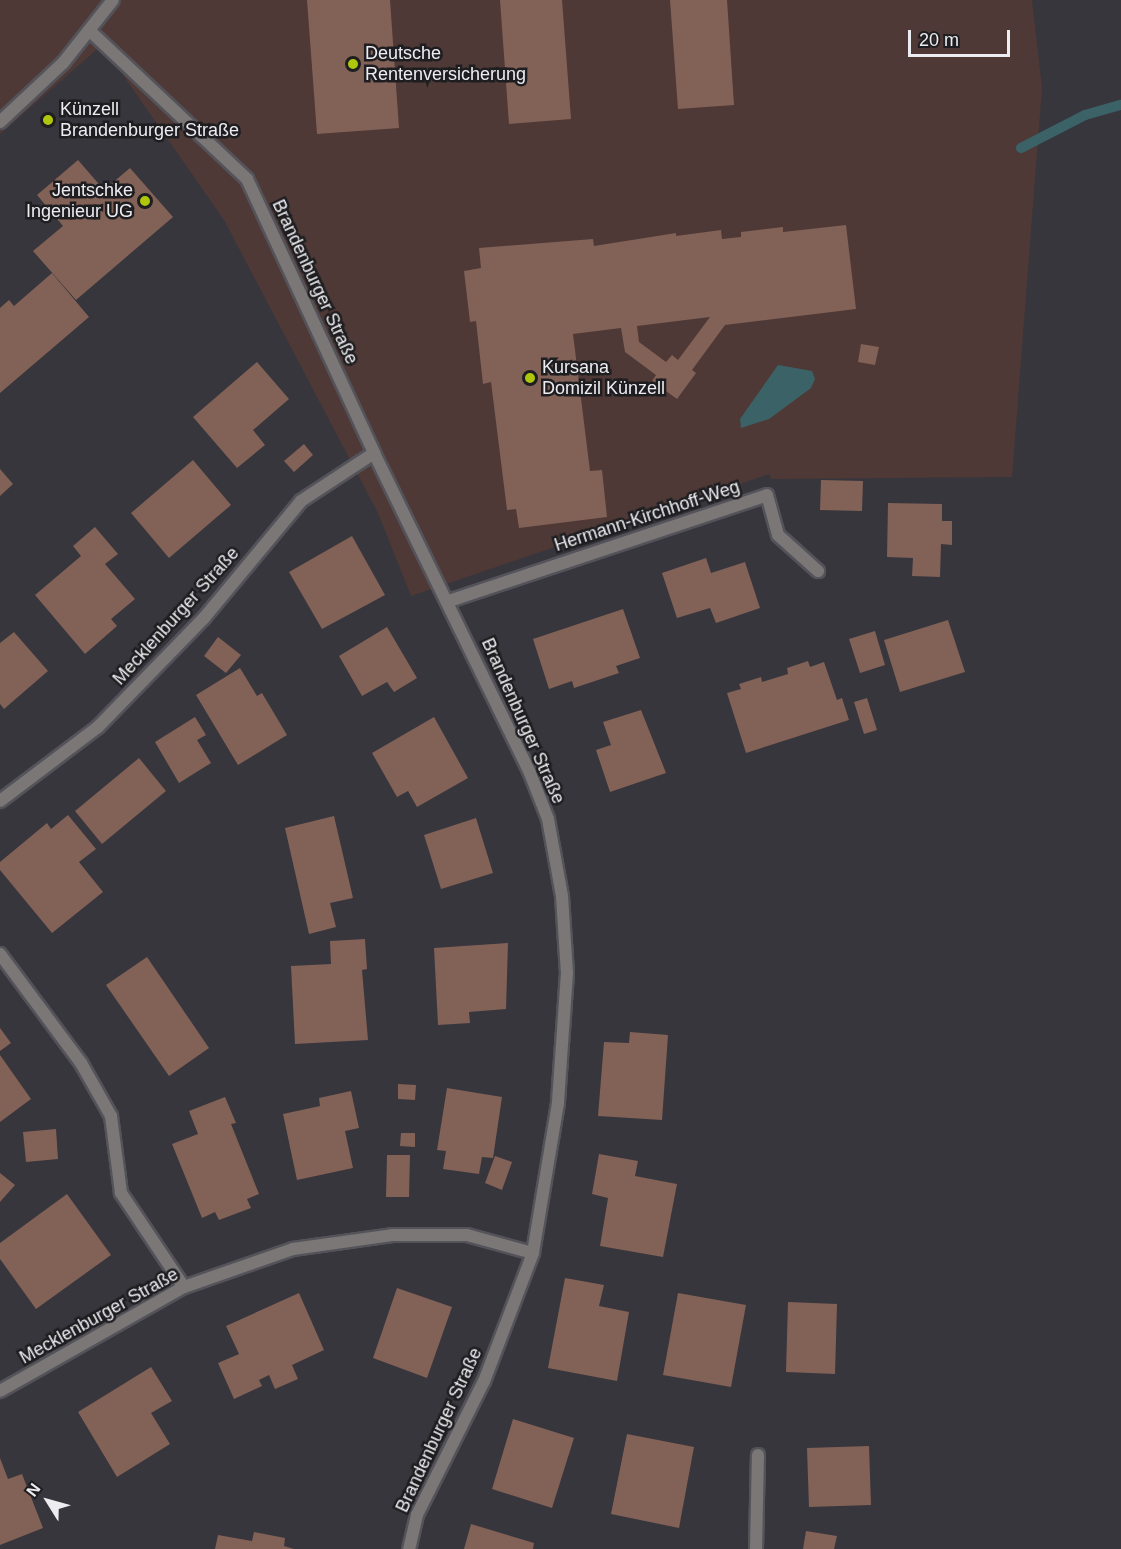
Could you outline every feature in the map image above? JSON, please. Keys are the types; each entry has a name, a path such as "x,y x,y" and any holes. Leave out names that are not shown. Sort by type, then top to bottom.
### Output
{"street":[{"path":"0,122 90,31 113,0"},
{"name":"Brandenburger Straße","path":"90,31 247,179 374,453 448,601 548,819 562,896 567,973 558,1103 532,1253 484,1381 417,1515 409,1549"},
{"name":"Mecklenburger Straße","path":"0,801 98,727 204,618 301,501 374,453"},
{"name":"Hermann-Kirchhoff-Weg","path":"448,601 767,495 778,535 818,571"},
{"path":"0,954 91,1081 111,1116 121,1193 184,1287"},
{"name":"Mecklenburger Straße","path":"0,1391 184,1287 292,1249 392,1235 466,1236 532,1253"},
{"path":"756,1549 758,1455"}],"shaded area":[{"path":"0,0 1032,0 1042,88 1012,477 771,479 769,474 411,596 378,513 224,220 102,45 0,134"}],"water":[{"path":"778,365 812,371 815,379 811,388 769,419 741,428 740,419"}],"building":[{"name":"Deutsche Rentenversicherung","path":"307,0 390,0 399,128 317,134"},
{"name":"Deutsche Rentenversicherung","path":"500,0 562,0 571,119 509,124"},
{"path":"670,0 727,0 734,105 678,109"},
{"path":"78,160 104,190 130,168 173,217 76,300 33,251 63,226 37,195"},
{"name":"Kursana Domizil Künzell","path":"846,225 856,309 725,325 692,370 696,373 677,399 652,381 656,375 625,352 621,328 573,334 590,471 602,470 607,517 519,528 516,509 507,510 491,382 483,384 476,321 470,322 464,271 481,268 479,248 593,239 594,246 676,233 676,236 721,230 722,239 741,237 741,232 783,227 783,232","holes":["710,317 678,360 672,355 666,362 639,342 637,326"]},
{"path":"52,273 89,317 0,393 0,308 9,300 14,306"},
{"path":"861,344 879,347 875,365 858,362"},
{"path":"257,362 289,399 253,430 265,445 237,468 193,417"},
{"path":"304,444 313,455 294,472 284,461"},
{"path":"193,460 231,505 169,558 131,513"},
{"path":"0,469 13,484 0,496"},
{"path":"821,480 863,481 862,511 820,510"},
{"path":"888,503 942,504 942,521 952,521 952,545 941,544 940,577 912,576 913,558 887,557"},
{"path":"95,527 118,554 105,564 135,599 111,619 117,626 85,654 35,595 81,556 73,546"},
{"path":"352,536 385,595 322,629 289,572"},
{"path":"706,558 711,573 745,562 760,608 716,623 710,608 677,618 662,573"},
{"path":"623,609 640,658 616,666 619,673 574,688 572,681 549,689 533,639"},
{"path":"948,620 965,672 900,692 884,640"},
{"path":"387,627 417,678 394,692 387,682 362,696 339,656"},
{"path":"875,631 885,665 860,673 849,639"},
{"path":"14,632 48,671 4,709 0,704 0,643"},
{"path":"218,637 241,655 226,673 204,656"},
{"path":"808,661 810,667 824,662 837,700 842,698 849,720 746,753 727,693 741,689 739,684 761,677 762,682 788,674 787,668"},
{"path":"240,668 257,696 262,693 287,735 238,765 196,695"},
{"path":"867,698 877,730 864,734 854,702"},
{"path":"641,710 666,773 610,792 596,750 611,745 603,722"},
{"path":"195,717 206,735 197,740 211,763 179,783 155,742"},
{"path":"434,717 468,778 417,807 408,791 397,797 372,753"},
{"path":"139,758 166,791 102,844 75,811"},
{"path":"68,815 96,849 79,862 103,892 52,933 0,870 0,862 47,823 51,829"},
{"path":"334,816 353,898 330,903 336,927 309,934 285,828"},
{"path":"476,818 493,873 441,889 424,835"},
{"path":"365,939 367,969 362,970 368,1040 295,1044 291,966 331,964 330,941"},
{"path":"508,943 506,1009 469,1012 470,1023 438,1025 434,948"},
{"path":"147,957 209,1048 169,1076 106,985"},
{"path":"0,1028 11,1043 0,1051"},
{"path":"630,1032 668,1035 662,1120 598,1116 604,1042 629,1043"},
{"path":"0,1055 31,1099 0,1122"},
{"path":"398,1084 416,1085 415,1100 398,1099"},
{"path":"447,1088 502,1097 493,1158 482,1157 479,1174 443,1169 446,1151 437,1150"},
{"path":"351,1091 359,1128 345,1131 353,1168 297,1180 283,1114 320,1106 319,1098"},
{"path":"225,1097 236,1123 231,1124 259,1194 247,1199 251,1208 219,1220 215,1212 202,1218 172,1144 198,1134 189,1111"},
{"path":"56,1129 58,1159 26,1162 23,1132"},
{"path":"401,1133 415,1133 415,1147 400,1146"},
{"path":"599,1154 638,1161 635,1176 677,1184 663,1257 600,1246 608,1198 592,1194"},
{"path":"387,1155 410,1155 409,1197 386,1197"},
{"path":"495,1156 512,1162 502,1190 485,1183"},
{"path":"0,1173 15,1185 0,1202"},
{"path":"67,1194 111,1255 36,1309 0,1259 0,1243"},
{"path":"565,1278 604,1285 599,1306 629,1312 617,1381 548,1368"},
{"path":"397,1288 452,1307 427,1378 373,1358"},
{"path":"299,1293 324,1350 292,1365 298,1379 275,1389 269,1375 259,1380 262,1386 234,1399 218,1363 239,1354 226,1326"},
{"path":"678,1293 746,1305 731,1387 663,1375"},
{"path":"788,1302 837,1304 835,1374 786,1372"},
{"path":"151,1367 172,1401 151,1413 170,1444 117,1477 78,1412"},
{"path":"513,1419 574,1438 552,1508 492,1489"},
{"path":"627,1434 694,1447 679,1528 611,1514"},
{"path":"869,1446 871,1505 809,1507 807,1448"},
{"path":"0,1458 8,1479 22,1474 43,1528 0,1545"},
{"path":"471,1524 534,1543 533,1549 464,1549"},
{"path":"806,1531 837,1536 834,1549 803,1549"},
{"path":"254,1532 285,1538 284,1546 294,1549 215,1549 218,1535 252,1541"}],"waterway":[{"path":"1021,148 1085,115 1121,105"}],"place":[{"name":"Deutsche Rentenversicherung","path":"353,64"},
{"name":"Künzell Brandenburger Straße","path":"48,120"},
{"name":"Jentschke Ingenieur UG","path":"145,201"},
{"name":"Kursana Domizil Künzell","path":"530,378"}]}
